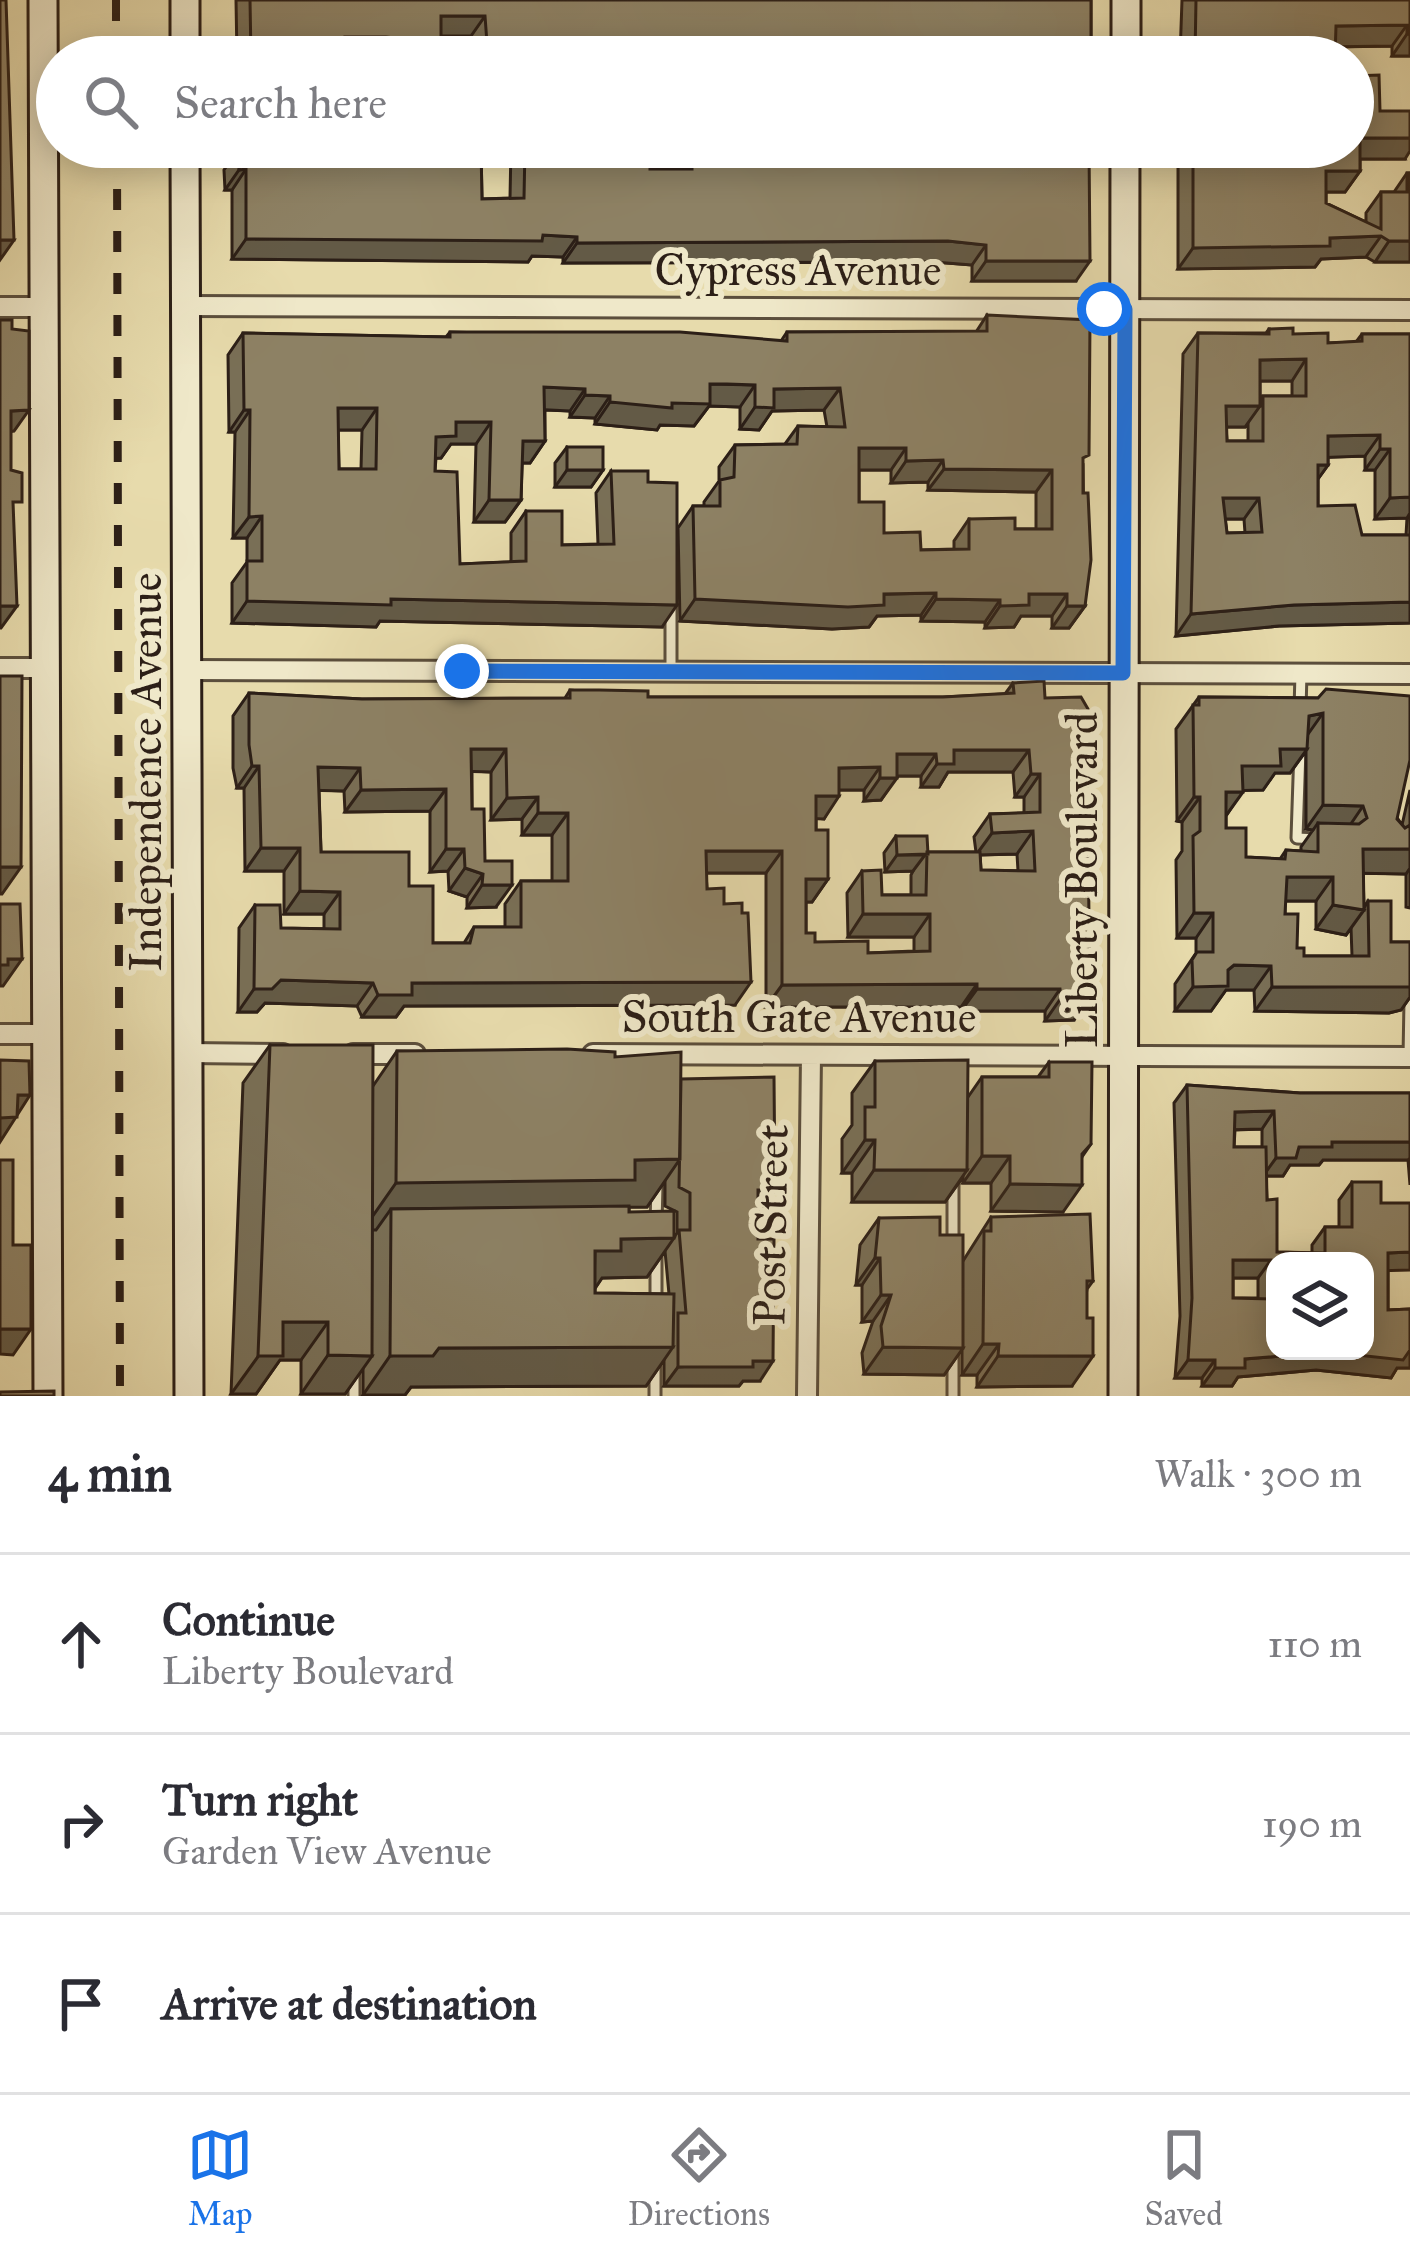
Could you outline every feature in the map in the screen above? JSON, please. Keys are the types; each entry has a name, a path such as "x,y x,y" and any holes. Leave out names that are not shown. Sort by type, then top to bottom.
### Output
{"street":[{"path":"44,0 44,36"},
{"path":"185,0 185,36"},
{"path":"1126,0 1126,36"},
{"path":"44,168 48,1396"},
{"name":"Independence Avenue","path":"185,168 189,1396"},
{"name":"Liberty Boulevard","path":"1123,1396 1125,168"},
{"name":"Cypress Avenue","path":"186,306 1410,310"},
{"path":"0,307 44,308"},
{"path":"0,668 46,668"},
{"path":"187,670 1407,674"},
{"path":"0,1034 47,1034"},
{"path":"188,1053 307,1054"},
{"path":"331,1054 443,1054"},
{"name":"South Gate Avenue","path":"576,1054 1409,1057"},
{"name":"Post Street","path":"807,1396 811,1055"}],"lane":[{"path":"671,602 671,672"},
{"path":"1300,714 1301,673"},
{"path":"1403,695 1407,674"},
{"path":"1300,743 1297,838 1342,839"},
{"path":"1409,1057 1410,1001"},
{"path":"355,1054 355,1077"},
{"path":"657,1054 657,1077"},
{"path":"954,1056 954,1078"},
{"path":"656,1304 657,1167"},
{"path":"953,1169 953,1260"},
{"path":"953,1328 953,1396"},
{"path":"655,1396 656,1350"},
{"path":"354,1351 354,1396"}],"building":[{"path":"0,0 6,0 14,240 0,240"},
{"path":"250,0 1091,0 1091,36 486,36 485,16 441,16 441,36 251,36"},
{"path":"1196,0 1410,0 1410,34 1407,25 1336,26 1336,36 1195,36"},
{"path":"1374,75 1379,75 1380,111 1410,111 1410,138 1374,138"},
{"path":"239,168 481,168 482,199 524,198 525,168 1089,168 1090,261 986,261 986,245 948,241 577,243 577,237 543,235 542,241 246,239 246,169"},
{"path":"1193,168 1360,168 1326,171 1326,203 1381,229 1381,192 1407,192 1410,173 1410,241 1381,236 1330,238 1330,246 1193,248"},
{"path":"987,315 1090,320 1089,455 1083,458 1083,493 1088,493 1091,560 1085,606 1067,606 1067,594 1029,594 1029,605 1000,606 1000,600 936,599 936,593 884,594 884,605 848,607 695,599 693,506 720,506 720,480 734,477 735,445 797,444 798,426 845,427 840,388 774,389 774,408 755,407 755,385 727,384 710,384 710,404 672,403 672,408 610,402 610,396 585,395 585,389 544,387 545,441 523,441 521,500 489,500 491,422 456,422 456,436 436,437 435,471 457,472 460,564 526,561 526,511 562,511 562,545 614,544 611,471 648,471 648,482 677,483 677,605 247,601 247,561 262,561 262,516 249,517 250,410 244,410 243,333 450,337 450,332 680,332 787,341 787,332 987,331","holes":["338,408 377,408 376,469 339,469","859,448 906,448 906,461 943,460 944,469 1052,470 1052,529 1015,529 1015,518 969,519 969,549 921,550 920,532 884,533 884,502 859,502"]},
{"path":"0,320 12,320 12,329 29,331 29,410 11,411 11,470 22,473 22,502 13,502 17,606 0,606"},
{"path":"1269,329 1328,333 1328,343 1362,341 1362,334 1410,334 1410,497 1390,498 1390,449 1380,449 1380,435 1328,436 1328,465 1318,465 1318,506 1355,505 1362,535 1410,535 1410,602 1191,614 1198,333 1269,334","holes":["1306,359 1306,396 1263,396 1263,441 1227,441 1226,406 1260,406 1260,360","1223,498 1259,498 1262,532 1227,533"]},
{"path":"567,447 603,447 603,470 567,470"},
{"path":"0,676 22,676 21,867 0,867"},
{"path":"1044,681 1045,698 1081,697 1088,709 1093,751 1087,756 1090,998 1061,998 1060,989 977,989 977,984 782,985 782,851 706,851 707,889 724,888 724,904 742,903 742,913 748,913 751,982 412,983 412,995 378,995 373,983 281,980 272,989 254,989 255,905 280,905 281,928 340,929 340,892 300,891 300,848 261,848 259,766 252,766 249,745 249,693 362,699 570,698 570,690 648,691 648,697 943,697 1014,693 1013,683","holes":["471,749 506,749 507,798 538,797 538,813 568,813 568,881 521,881 521,927 474,927 470,943 433,943 433,886 409,886 409,852 321,852 318,767 360,768 361,790 446,789 446,849 464,849 465,868 483,874 482,885 512,885 512,861 485,861 484,809 472,809","954,750 1029,750 1031,774 1040,774 1040,812 990,814 992,833 1033,831 1035,871 981,870 980,852 927,852 926,895 882,895 881,870 862,871 863,914 930,914 930,951 868,953 868,941 815,942 815,933 806,933 806,879 828,879 828,830 816,830 816,796 839,796 839,768 880,767 880,778 897,778 897,754 936,754 937,764 954,764"]},
{"path":"1326,689 1410,696 1410,760 1397,819 1405,828 1410,825 1410,849 1363,849 1364,910 1333,905 1333,877 1287,877 1285,914 1298,914 1297,948 1304,948 1304,956 1369,956 1368,901 1391,901 1391,942 1410,942 1410,987 1272,987 1271,966 1234,965 1228,970 1228,986 1193,987 1192,960 1197,952 1213,952 1213,913 1194,913 1193,836 1200,831 1200,797 1194,797 1193,705 1199,705 1199,697 1318,698","holes":["1323,713 1323,805 1363,806 1367,818 1359,824 1318,823 1318,852 1286,850 1285,859 1246,857 1246,828 1226,828 1226,792 1243,792 1242,766 1281,766 1280,749 1307,749 1309,716"]},
{"path":"896,836 927,836 928,854 897,855"},
{"path":"0,904 20,904 22,959 8,959 8,965 0,965"},
{"path":"270,1045 373,1045 372,1356 328,1355 328,1322 283,1322 283,1356 258,1356"},
{"path":"397,1051 615,1052 615,1057 681,1052 680,1159 635,1160 635,1180 396,1183"},
{"path":"0,1060 29,1061 30,1095 18,1095 17,1117 0,1118"},
{"path":"968,1060 967,1170 874,1170 875,1140 865,1140 865,1107 875,1107 875,1061"},
{"path":"1049,1062 1092,1062 1091,1144 1082,1154 1082,1185 1010,1184 1010,1156 982,1156 982,1077 1049,1077"},
{"path":"774,1077 775,1190 758,1190 758,1239 774,1239 773,1361 753,1361 753,1367 678,1367 678,1313 686,1313 679,1230 690,1230 690,1193 679,1187 681,1079"},
{"path":"1187,1085 1300,1093 1410,1093 1410,1142 1332,1142 1332,1147 1299,1147 1296,1158 1276,1158 1274,1111 1235,1112 1234,1147 1266,1147 1267,1200 1277,1199 1277,1252 1266,1252 1266,1260 1233,1260 1233,1298 1266,1299 1266,1357 1245,1359 1245,1368 1215,1368 1215,1360 1188,1360 1192,1298"},
{"path":"0,1160 13,1160 13,1245 31,1245 31,1329 0,1329"},
{"path":"1352,1182 1381,1182 1381,1203 1410,1203 1410,1252 1388,1253 1388,1310 1410,1309 1410,1350 1403,1360 1374,1357 1374,1252 1325,1252 1325,1227 1352,1227"},
{"path":"629,1206 629,1212 674,1211 674,1238 621,1239 621,1251 595,1251 595,1293 674,1294 673,1347 439,1348 433,1356 390,1356 391,1209"},
{"path":"1090,1214 1093,1281 1087,1281 1087,1318 1093,1318 1093,1356 998,1356 999,1344 983,1344 984,1231 991,1231 991,1217"},
{"path":"940,1217 940,1235 963,1235 963,1348 883,1347 881,1326 891,1295 881,1295 880,1258 875,1258 879,1218"},
{"path":"54,1391 54,1396 0,1396 0,1392"}],"railway":[{"path":"116,0 116,36"},
{"path":"117,168 120,1396"}],"route":[{"path":"462,671 1123,673 1125,309 1104,309"}]}
